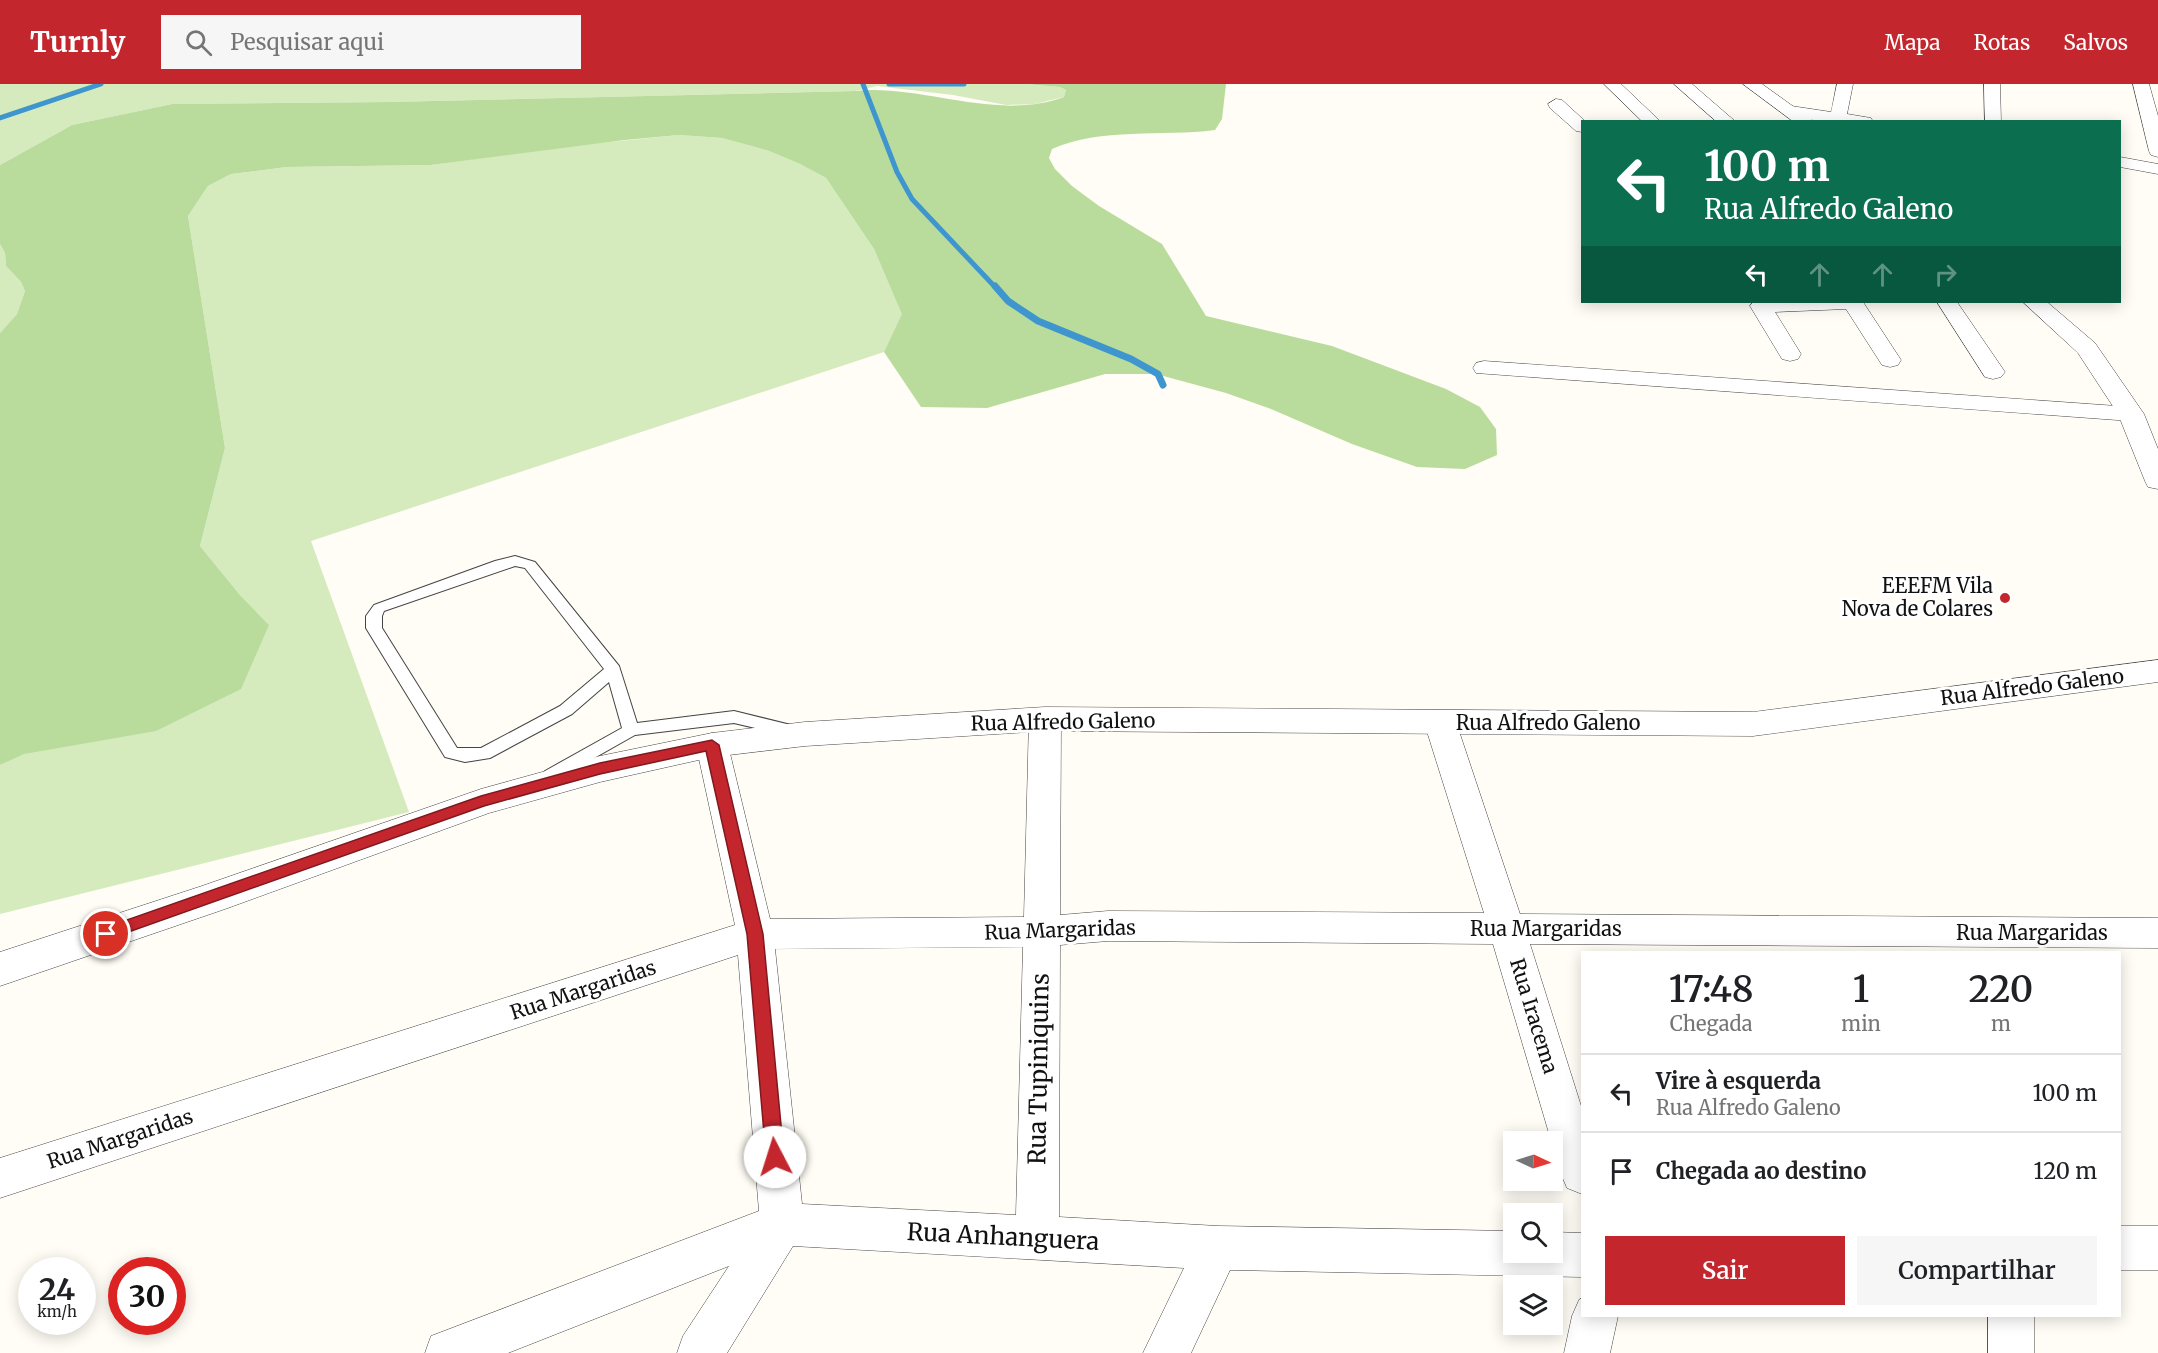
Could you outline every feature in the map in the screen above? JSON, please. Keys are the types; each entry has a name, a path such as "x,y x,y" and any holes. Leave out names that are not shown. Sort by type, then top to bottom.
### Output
{"street":[{"path":"1612,84 1651,120"},
{"path":"1682,84 1726,120"},
{"path":"1751,84 1795,116 1852,120"},
{"path":"1838,118 1845,84"},
{"path":"1992,84 1992,120"},
{"path":"2141,84 2158,151"},
{"path":"1556,104 1581,127"},
{"path":"2121,162 2158,169"},
{"path":"1759,304 1805,303"},
{"path":"1852,303 1890,360"},
{"path":"1948,303 1993,372"},
{"path":"2035,303 2087,348 2131,414 2158,481"},
{"path":"1759,304 1790,354"},
{"path":"1484,368 2131,414"},
{"name":"Rua Alfredo Galeno","path":"0,969 213,898 481,802 600,769 712,745 806,734 1045,719 1753,724 2158,671"},
{"name":"Rua Tupiniquins","path":"1037,1239 1045,719"},
{"name":"Rua Iracema","path":"1440,722 1507,928 1581,1171"},
{"path":"700,1353 782,1224 755,934 712,745"},
{"name":"Rua Margaridas","path":"0,1178 755,934 1041,932 1108,926 2158,933"},
{"name":"Rua Anhanguera","path":"448,1353 782,1224 1218,1248 1581,1255"},
{"path":"1166,1353 1218,1248"},
{"path":"2121,1248 2158,1248"},
{"path":"1587,1353 1595,1317"},
{"path":"2011,1317 2011,1353"}],"lane":[{"path":"613,670 566,710 484,754 465,756 451,753 374,628 374,616 379,608 500,564 515,561 530,565 613,670 631,730"},
{"path":"525,790 631,730 734,717 806,734"}],"green space":[{"path":"0,84 1025,84 1060,87 1066,90 1064,97 1035,104 1006,105 953,95 877,86 855,91 389,102 172,104 72,125 0,165"},
{"path":"1025,84 1226,84 1222,119 1215,130 1091,138 1052,149 1049,158 1055,169 1072,186 1099,206 1162,244 1206,316 1332,346 1446,389 1480,407 1496,429 1497,455 1465,469 1417,467 1352,444 1271,409 1226,393 1156,374 1105,374 987,408 921,407 884,352 902,314 874,249 826,178 769,151 722,138 679,135 431,165 287,167 231,174 208,186 188,216 225,448 200,546 240,595 269,625 241,689 156,731 24,754 0,765 0,333 17,314 25,291 21,282 6,266 5,253 0,244 0,165 72,125 172,104 389,102 881,90 1012,106 1038,104 1064,97 1066,90 1060,87"},
{"path":"679,135 722,138 769,151 826,178 874,249 903,314 884,352 311,541 409,812 0,914 0,765 269,625 240,595 200,546 225,448 188,216 208,186 231,174 287,167 431,165 560,147"},
{"path":"0,244 5,253 6,266 21,282 25,291 17,314 0,333"}],"waterway":[{"path":"0,118 101,84"},
{"path":"863,84 897,172 912,199 996,288"},
{"path":"889,84 964,84"},
{"path":"995,286 1008,301 1038,321 1131,359 1158,374 1163,385"}],"place":[{"name":"EEEFM Vila Nova de Colares","path":"2005,598"}],"route":[{"path":"106,934 481,802 600,769 712,745 755,934 775,1157"}]}
